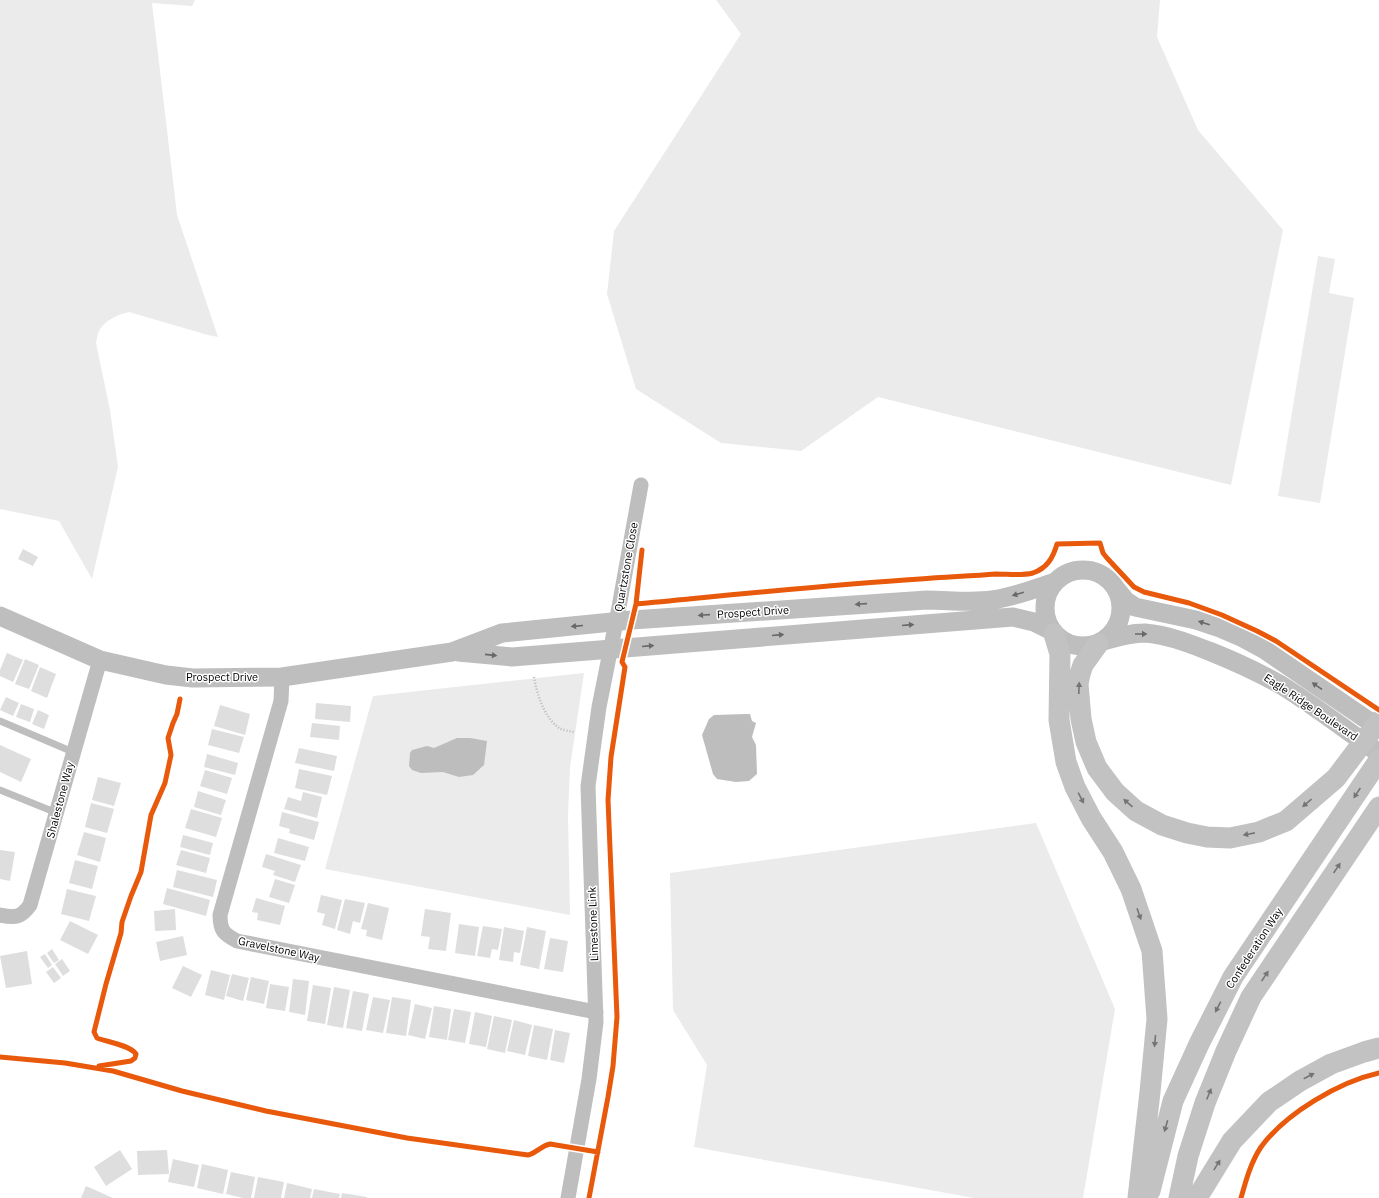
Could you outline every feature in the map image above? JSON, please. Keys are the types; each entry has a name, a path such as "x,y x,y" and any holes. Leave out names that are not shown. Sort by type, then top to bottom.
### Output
{"main road":[{"path":"1053,633 1060,654 1060,720 1066,762 1075,787 1091,818 1113,852 1131,890 1152,951 1157,1019 1138,1198"},
{"path":"1101,642 1083,665 1078,684 1080,719 1086,742 1097,768 1115,792 1136,811 1162,825 1187,833 1208,837 1230,838 1259,832 1286,821 1336,778 1379,721"},
{"name":"Confederation Way","path":"1148,1198 1173,1101 1199,1044 1233,977 1379,760"},
{"path":"1179,1198 1188,1156 1206,1103 1226,1051 1251,997 1379,807"},
{"path":"1197,1198 1232,1141 1269,1102 1300,1081 1331,1064 1379,1048"}],"street":[{"name":"Quartzstone Close","path":"610,649 641,485"},
{"path":"1077,570 1089,570 1105,577 1117,590 1121,601 1121,613 1118,624 1112,634 1101,642 1092,646 1081,647 1070,645 1060,640 1053,633 1046,621 1044,610 1045,599 1050,588 1066,573 1077,570"},
{"name":"Prospect Drive","path":"0,616 100,660 166,675 193,678 282,677 452,652 502,633 616,622 927,600 992,600 1018,594 1055,582"},
{"name":"Eagle Ridge Boulevard","path":"1117,590 1126,601 1135,607 1196,620 1241,637 1265,650 1379,728"},
{"name":"Prospect Drive","path":"452,652 512,657 1013,617 1034,622 1053,633"},
{"name":"Eagle Ridge Boulevard","path":"1101,642 1120,636 1144,633 1185,641 1254,671 1282,686 1379,753"},
{"name":"Limestone Link","path":"568,1198 589,1079 596,1022 588,786 599,707 610,649"},
{"name":"Shalestone Way","path":"0,915 16,917 25,912 30,905 100,660"},
{"name":"Gravelstone Way","path":"282,677 281,701 220,915 220,925 223,932 237,942 596,1012"}],"lane":[{"path":"0,721 73,752"},
{"path":"0,790 57,813"}],"path":[{"path":"534,677 539,696 548,714 560,728 574,732"}],"shaded area":[{"path":"0,0 195,0 192,6 152,3 177,215 218,337 129,312 111,319 100,329 96,343 110,410 118,467 92,579 59,521 0,509"},
{"path":"716,0 1160,0 1157,37 1198,130 1283,230 1231,485 878,397 801,451 721,443 636,389 607,294 614,231 741,34"},
{"path":"1318,256 1335,259 1329,293 1354,298 1320,503 1278,496"},
{"path":"584,673 570,767 568,816 570,915 325,869 373,696"},
{"path":"750,714 752,721 756,723 752,737 756,745 757,774 749,781 736,782 717,779 713,774 702,735 709,719 714,715"},
{"path":"457,738 470,738 487,741 484,765 473,775 459,777 443,772 421,773 412,770 409,766 410,753 412,750 427,746 434,748"},
{"path":"1036,823 1115,1009 1083,1198 974,1198 694,1147 707,1065 673,1010 670,873"}],"building":[{"path":"23,549 38,557 33,566 18,559"},
{"path":"7,653 23,660 13,682 0,676 0,670"},
{"path":"25,659 39,665 29,689 15,684"},
{"path":"40,667 56,674 47,698 31,691"},
{"path":"6,697 19,703 13,716 0,710"},
{"path":"316,703 351,706 350,722 315,719"},
{"path":"21,704 34,709 30,722 16,717"},
{"path":"220,705 250,714 245,735 214,726"},
{"path":"38,710 49,715 44,729 32,724"},
{"path":"312,723 340,726 339,740 310,737"},
{"path":"212,729 244,737 239,753 208,745"},
{"path":"0,745 31,759 21,782 0,772"},
{"path":"299,748 337,756 334,771 295,763"},
{"path":"207,754 238,763 235,775 204,767"},
{"path":"299,769 332,776 327,795 295,788"},
{"path":"205,770 232,778 227,794 200,786"},
{"path":"98,777 121,783 114,806 92,800"},
{"path":"198,791 226,800 221,815 194,807"},
{"path":"303,792 322,797 317,818 284,809 288,797 301,801"},
{"path":"91,803 114,809 107,833 85,827"},
{"path":"191,809 222,818 216,837 185,828"},
{"path":"282,812 319,822 314,840 289,833 290,829 279,826"},
{"path":"84,832 106,838 100,862 77,855"},
{"path":"183,835 213,843 210,855 180,847"},
{"path":"278,838 309,847 305,861 274,853"},
{"path":"0,850 15,852 10,881 0,879"},
{"path":"181,850 210,858 206,873 176,865"},
{"path":"266,854 301,865 295,882 273,875 275,871 262,867"},
{"path":"75,860 98,866 92,889 69,883"},
{"path":"177,870 217,880 213,897 173,887"},
{"path":"275,879 295,885 289,903 269,897"},
{"path":"167,888 210,900 206,916 163,904"},
{"path":"67,889 96,896 89,921 61,914"},
{"path":"321,895 342,900 335,929 322,925 325,914 317,912"},
{"path":"256,898 285,906 280,925 257,920 258,913 252,912"},
{"path":"345,899 365,903 360,923 353,921 350,934 337,930"},
{"path":"368,903 389,908 382,940 366,936 367,930 361,929"},
{"path":"175,909 176,930 155,931 154,911"},
{"path":"425,909 451,913 446,951 428,949 430,937 421,936"},
{"path":"70,921 98,935 88,954 60,940"},
{"path":"459,924 479,927 475,956 455,953"},
{"path":"483,926 502,929 498,950 492,949 490,958 477,956"},
{"path":"504,927 524,931 520,953 514,952 513,962 499,960"},
{"path":"527,927 546,931 539,969 520,965"},
{"path":"183,936 187,955 160,961 156,942"},
{"path":"550,938 568,941 563,972 544,969"},
{"path":"52,949 59,960 54,963 47,953"},
{"path":"27,951 32,984 6,988 0,956"},
{"path":"45,954 52,965 48,968 40,957"},
{"path":"62,959 70,971 63,976 55,964"},
{"path":"183,966 202,975 191,997 172,988"},
{"path":"53,967 61,978 54,983 46,972"},
{"path":"211,970 230,975 224,1000 205,995"},
{"path":"232,974 249,978 243,1001 226,996"},
{"path":"251,977 269,981 264,1004 246,1000"},
{"path":"293,979 309,981 305,1015 289,1012"},
{"path":"270,984 289,987 285,1011 266,1008"},
{"path":"313,985 331,988 325,1024 307,1021"},
{"path":"334,987 350,990 343,1028 327,1025"},
{"path":"353,991 369,994 362,1031 346,1028"},
{"path":"373,997 390,1000 383,1033 366,1030"},
{"path":"392,997 411,1000 406,1036 386,1033"},
{"path":"415,1004 432,1008 425,1039 408,1035"},
{"path":"434,1006 451,1009 447,1040 429,1037"},
{"path":"454,1009 471,1012 465,1043 448,1040"},
{"path":"475,1012 492,1016 486,1047 469,1044"},
{"path":"494,1016 512,1020 505,1053 487,1049"},
{"path":"514,1020 532,1025 525,1055 507,1051"},
{"path":"534,1025 553,1029 547,1060 528,1056"},
{"path":"555,1030 570,1033 564,1063 550,1060"},
{"path":"120,1150 132,1169 106,1186 94,1167"},
{"path":"167,1150 169,1174 138,1175 137,1151"},
{"path":"173,1159 199,1165 194,1187 168,1182"},
{"path":"202,1164 228,1170 223,1194 197,1188"},
{"path":"231,1172 255,1177 251,1198 243,1198 226,1194"},
{"path":"258,1177 284,1182 281,1198 254,1198"},
{"path":"287,1183 312,1189 310,1198 284,1198"},
{"path":"86,1186 113,1198 81,1198"},
{"path":"314,1189 340,1194 339,1198 312,1198"},
{"path":"342,1193 367,1197 367,1198 341,1198"}],"cycle path":[{"path":"636,604 884,581 996,574 1028,574 1038,571 1049,562 1054,554 1057,544 1100,543 1103,553 1134,587 1144,592 1189,603 1222,615 1257,631 1276,641 1379,710"},
{"path":"589,1198 613,1066 617,1017 608,800 611,757 625,667 622,662 636,604 642,550"},
{"path":"99,1066 131,1061 135,1058 136,1054 129,1048 97,1038 94,1032 121,933 122,922 141,872 151,815 165,783 171,755 168,738 177,714 180,699"},
{"path":"0,1057 65,1063 113,1071 182,1091 266,1111 407,1138 528,1155 550,1144 598,1152"},
{"path":"1241,1198 1249,1171 1257,1153 1284,1122 1331,1091 1363,1077 1379,1073"}]}
